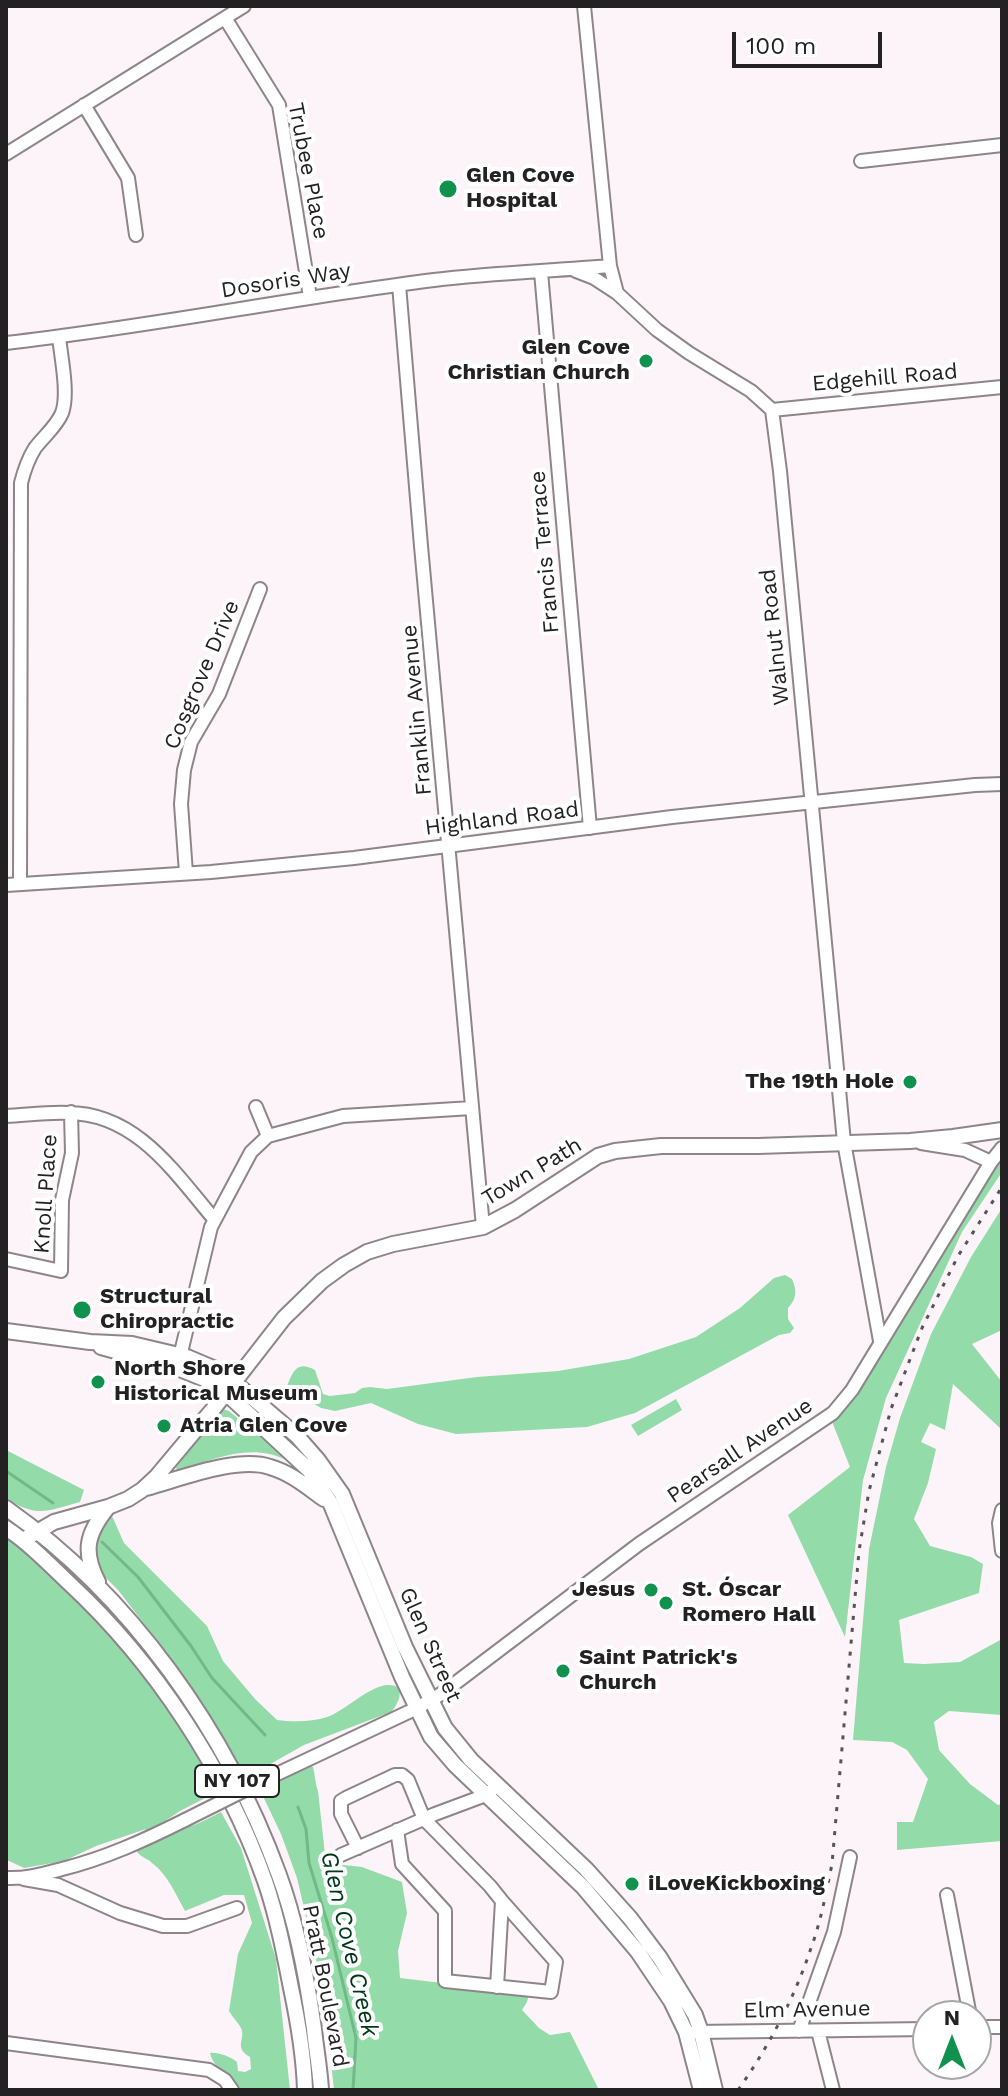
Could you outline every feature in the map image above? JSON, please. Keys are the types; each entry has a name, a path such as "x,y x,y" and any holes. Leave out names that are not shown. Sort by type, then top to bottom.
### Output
{"main road":[{"name":"Town Path","path":"23,1540 54,1522 108,1507 142,1490 157,1476 284,1318 321,1282 367,1252 483,1227 598,1156 615,1151 661,1146 910,1141 1002,1130"},
{"name":"Glen Street","path":"6,1331 90,1342 103,1348 179,1362 207,1380 230,1387 342,1494 357,1548 423,1704 431,1737 455,1765 492,1790 583,1887 638,1952 693,2032"},
{"name":"Town Path","path":"142,1490 230,1465 253,1463 283,1472 330,1502"},
{"name":"Glen Street","path":"316,1468 330,1502 357,1548"},
{"path":"283,1472 316,1468"},
{"path":"103,1593 87,1556 90,1535 108,1507"},
{"name":"Pratt Boulevard","path":"6,1508 38,1531 103,1593 151,1647 214,1737 257,1820 280,1877 299,1945 311,2008 321,2090"},
{"name":"Pratt Boulevard","path":"6,1528 92,1604 139,1657 200,1745 243,1827 265,1882 284,1949 296,2011 305,2090"},
{"path":"693,2032 701,2090"},
{"path":"693,2032 715,2090"}],"street":[{"path":"6,154 244,6"},
{"path":"584,6 610,266 617,293"},
{"name":"Trubee Place","path":"225,18 279,105 310,297"},
{"path":"84,105 128,178 136,235"},
{"path":"861,161 1002,145"},
{"name":"Dosoris Way","path":"6,343 438,279 610,266"},
{"path":"573,269 617,293 657,330 751,391 772,410"},
{"name":"Francis Terrace","path":"541,272 590,828"},
{"name":"Franklin Avenue","path":"399,285 483,1227"},
{"path":"13,885 21,483 34,449 63,411 59,337"},
{"name":"Edgehill Road","path":"772,410 1002,387"},
{"name":"Walnut Road","path":"772,410 844,1142 880,1341"},
{"name":"Cosgrove Drive","path":"186,873 181,804 184,770 191,742 219,694 260,589"},
{"name":"Highland Road","path":"13,885 358,857 812,802 1002,784"},
{"path":"256,1107 268,1136"},
{"path":"179,1362 214,1219 251,1152 268,1136 343,1116 472,1108"},
{"path":"6,1116 71,1112 105,1120 129,1130 160,1156 214,1219"},
{"name":"Knoll Place","path":"6,1259 61,1271 62,1200 72,1153 71,1112"},
{"path":"910,1141 965,1150 991,1162"},
{"name":"Pearsall Avenue","path":"24,1879 135,1845 423,1704 639,1544 833,1413 852,1390 1002,1148"},
{"path":"1002,1510 999,1523 1002,1551"},
{"path":"358,1848 341,1814 341,1801 395,1775 402,1775 408,1780 424,1819 490,1886 556,1962 551,1992 445,1981 445,1911 402,1864 397,1830"},
{"path":"341,1855 492,1790"},
{"path":"799,2031 834,1932 850,1857"},
{"path":"6,1878 48,1882 120,1913 163,1926 187,1926 237,1908"},
{"path":"947,1895 967,2000"},
{"path":"497,1987 502,1901"},
{"name":"Elm Avenue","path":"693,2032 912,2029"},
{"path":"818,2031 833,2090"},
{"path":"6,2043 201,2069 215,2073 229,2085"}],"green space":[{"path":"1002,1151 1002,1172 962,1232 886,1398 863,1480 845,1637 788,1515 850,1467 829,1414"},
{"path":"1002,1208 1002,1330 972,1344 1002,1382 1002,1430 953,1384 945,1430 930,1423 921,1442 936,1449 928,1483 914,1519 930,1546 971,1557 983,1564 979,1593 899,1620 904,1663 960,1662 1002,1639 1002,1715 949,1711 934,1722 939,1750 970,1784 998,1805 1002,1804 1002,1841 897,1850 897,1822 913,1822 928,1779 907,1750 892,1742 853,1740 869,1549 900,1418 931,1334 971,1257"},
{"path":"785,1275 792,1279 795,1291 795,1298 788,1308 788,1319 794,1328 790,1333 779,1335 635,1413 587,1427 456,1434 418,1424 371,1403 335,1411 321,1408 287,1386 296,1369 304,1366 315,1370 323,1394 330,1396 355,1393 370,1387 387,1389 477,1377 558,1371 629,1359 696,1337 740,1308 774,1278"},
{"path":"676,1399 682,1410 638,1436 631,1425"},
{"path":"223,1409 287,1459 245,1453 177,1471 176,1467"},
{"path":"6,1450 84,1490 80,1502 35,1511 6,1499"},
{"path":"110,1516 124,1543 207,1626 223,1661 277,1720 302,1721 327,1717 373,1689 388,1685 398,1688 400,1695 394,1709 304,1745 251,1775 242,1774 175,1664 118,1590 99,1571 91,1555 93,1539"},
{"path":"6,1533 107,1626 156,1686 209,1773 214,1786 213,1794 159,1825 186,1827 221,1812 241,1848 276,1959 290,2090 239,2090 230,2076 214,2063 210,2053 234,2060 238,2071 251,2069 250,2057 241,2047 241,2028 229,2011 238,1954 252,1923 244,1895 224,1895 185,1911 163,1873 137,1852 139,1838 146,1829 64,1861 24,1868 7,1860"},
{"path":"309,1765 313,1767 318,1791 326,1863 362,1867 402,1882 407,1913 398,1951 400,1978 527,1993 528,2000 522,2010 550,2035 570,2032 599,2090 334,2090 323,1990 297,1878 261,1792"}],"waterway":[{"name":"Glen Cove Creek","path":"6,1471 53,1503"},
{"name":"Glen Cove Creek","path":"102,1542 138,1577 212,1678 265,1735"},
{"name":"Glen Cove Creek","path":"298,1807 306,1829 309,1863 332,1938 356,2038 353,2090"}],"railway":[{"path":"738,2090 789,2003 815,1938 823,1907 832,1864 859,1551 869,1491 891,1409 922,1328 958,1256 1002,1187"}],"place":[{"name":"Glen Cove Hospital","path":"448,189"},
{"name":"Glen Cove Christian Church","path":"646,361"},
{"name":"The 19th Hole","path":"910,1082"},
{"name":"Structural Chiropractic","path":"82,1310"},
{"name":"North Shore Historical Museum","path":"98,1382"},
{"name":"Atria Glen Cove","path":"164,1426"},
{"name":"Jesus","path":"651,1590"},
{"name":"St. Óscar Romero Hall","path":"666,1603"},
{"name":"Saint Patrick's Church","path":"563,1671"},
{"name":"iLoveKickboxing","path":"632,1884"}]}
